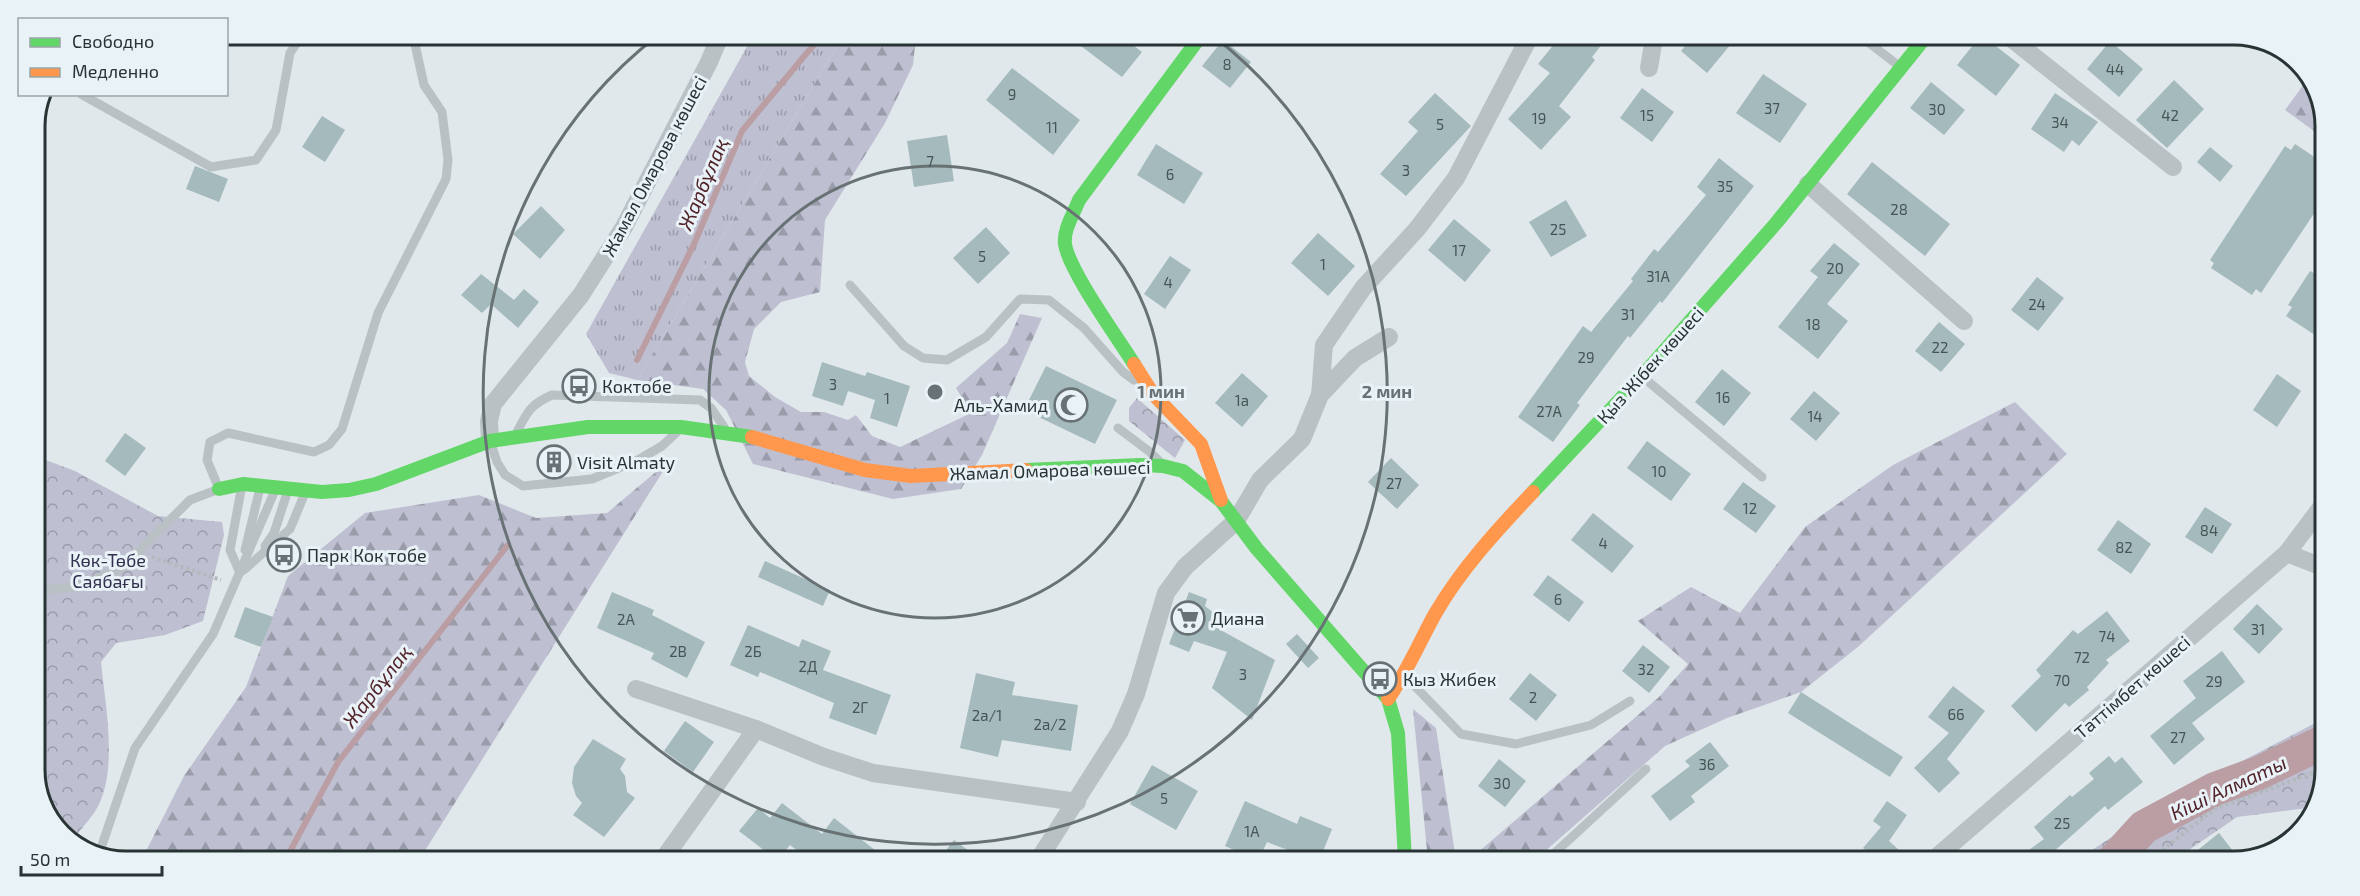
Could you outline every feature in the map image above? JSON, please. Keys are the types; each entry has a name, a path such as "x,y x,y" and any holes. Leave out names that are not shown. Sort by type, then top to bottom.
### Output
{"street":[{"name":"Жамал Омарова көшесі","path":"490,441 489,422 493,404 581,295 624,227 716,45"},
{"path":"1194,45 1079,200 1069,223 1065,243 1074,268 1153,394 1201,444 1221,501"},
{"path":"1044,851 1120,731 1136,694 1166,593 1185,567 1236,521 1260,480 1302,439 1320,395 1324,345 1364,288 1417,229 1456,177 1525,45"},
{"path":"1649,68 1653,45"},
{"name":"Қыз Жібек көшесі","path":"1388,699 1404,676 1436,613 1484,544 1642,376 1808,184 1919,45"},
{"path":"2020,45 2173,167"},
{"path":"1808,184 1964,321"},
{"path":"1320,395 1355,358 1389,337"},
{"name":"Жамал Омарова көшесі","path":"219,489 243,484 306,490 350,490 376,484 490,441 588,427 681,427 727,432 766,440 865,470 911,476 1164,465 1183,471 1221,501 1257,549 1388,699 1398,733 1405,851"},
{"name":"Таттімбет көшесі","path":"1944,851 2287,553 2315,515"},
{"path":"2287,553 2315,564"},
{"path":"636,689 756,729 824,757 873,773 1077,802"},
{"path":"668,851 756,729"}],"lane":[{"path":"85,96 211,167 256,160 276,130 290,53 295,45"},
{"path":"45,589 78,587 123,568 190,501 219,489 207,460 210,442 228,433 314,452 329,445 342,429 378,313 446,179 448,160 442,112 424,85 415,45"},
{"path":"1872,45 1901,68"},
{"path":"850,285 904,346 923,358 947,360 986,337 1020,299 1049,300 1084,328 1123,372 1153,394"},
{"path":"1642,376 1762,477"},
{"path":"515,436 528,411 537,401 552,395 700,400 711,408 727,432"},
{"path":"490,441 497,462 505,475 523,486 592,479 646,456 662,446 681,427"},
{"path":"1118,429 1164,465"},
{"path":"240,573 231,550 243,484"},
{"path":"240,573 260,486"},
{"path":"257,557 274,533 283,488"},
{"path":"101,847 135,748 213,634 262,524 283,488"},
{"path":"240,573 290,529 306,490"},
{"path":"1404,676 1461,734 1516,744 1592,725 1629,701"},
{"path":"1557,851 1646,769"}],"path":[{"path":"152,558 221,580"},
{"path":"2161,851 2215,809 2315,772"}],"green space":[{"path":"748,45 838,45 637,380 609,373 586,334"},
{"path":"838,45 915,45 913,65 885,123 825,220 820,292 781,302 754,329 745,362 749,376 775,397 801,412 824,412 848,420 856,415 872,436 900,447 971,413 956,388 1007,343 1020,314 1042,318 982,455 961,489 893,499 753,464 726,410 703,389 637,380"},
{"path":"2304,84 2312,105 2315,132 2285,110"},
{"path":"1137,398 1185,440 1175,458 1129,421 1129,408"},
{"path":"2015,402 2067,454 1859,646 1801,692 1727,718 1665,746 1545,851 1479,851 1659,697 1688,664 1638,621 1691,587 1740,613 1805,527 1893,465"},
{"name":"Көк-Төбе Саябағы","path":"45,460 75,471 158,516 222,522 224,535 203,621 165,635 116,643 101,662 107,714 108,770 100,802 77,835 72,831 53,806 45,776"},
{"path":"670,460 425,851 146,851 184,776 246,687 288,576 365,513 479,495 536,518 607,513"},
{"path":"1413,709 1436,728 1455,851 1427,851"},
{"path":"2315,723 2314,781 2305,808 2237,817 2188,851 2091,851 2169,799"}],"building":[{"path":"1080,45 1133,45 1142,52 1122,77"},
{"path":"1219,45 1229,45 1251,62 1230,88 1202,66"},
{"path":"1553,45 1601,45 1592,57 1595,60 1559,106 1571,117 1541,150 1508,119 1550,73 1538,64"},
{"path":"1686,45 1730,45 1707,73 1681,51"},
{"path":"1973,45 1995,45 2020,65 1996,96 1957,65"},
{"path":"2107,45 2115,45 2143,69 2119,97 2087,69"},
{"path":"1012,68 1080,120 1053,155 986,100"},
{"path":"1763,74 1807,104 1780,143 1736,113"},
{"path":"2174,80 2204,109 2167,148 2136,120"},
{"path":"1931,82 1965,110 1944,135 1910,108"},
{"path":"1642,88 1674,112 1652,142 1620,118"},
{"path":"1435,93 1471,126 1406,196 1380,174 1418,131 1408,122"},
{"path":"2055,93 2098,122 2079,146 2072,140 2064,152 2031,129"},
{"path":"322,116 345,130 325,162 302,147"},
{"path":"947,135 954,181 914,187 907,141"},
{"path":"1156,144 1203,173 1184,204 1137,175"},
{"path":"2295,144 2315,157 2315,212 2261,293 2256,289 2252,295 2211,268 2214,263 2210,260 2285,146 2291,150"},
{"path":"2210,147 2233,166 2220,182 2197,162"},
{"path":"1719,158 1754,186 1662,303 1660,301 1630,338 1628,336 1577,403 1580,405 1553,442 1518,417 1583,326 1591,332 1633,281 1631,279 1654,249 1658,252 1706,195 1697,187"},
{"path":"1872,162 1950,224 1925,256 1847,194"},
{"path":"195,166 228,179 219,202 186,189"},
{"path":"1566,200 1587,236 1551,257 1529,222"},
{"path":"541,206 565,230 540,259 513,234"},
{"path":"1454,219 1491,250 1465,282 1428,250"},
{"path":"986,227 1010,253 978,284 953,258"},
{"path":"1318,233 1355,266 1328,296 1291,263"},
{"path":"1834,243 1860,264 1827,304 1848,321 1818,359 1778,327 1818,277 1810,271"},
{"path":"1170,256 1191,270 1165,309 1144,294"},
{"path":"2310,271 2314,273 2315,335 2286,316 2292,307 2288,305"},
{"path":"481,274 514,300 524,289 539,302 518,328 491,304 482,313 461,295"},
{"path":"2037,277 2064,298 2038,331 2011,310"},
{"path":"1939,322 1965,344 1941,372 1915,351"},
{"path":"822,362 865,376 867,372 910,386 897,427 870,418 875,400 848,391 843,406 812,396"},
{"name":"Аль-Хамид","path":"1046,366 1117,400 1095,444 1024,410"},
{"path":"1722,369 1751,393 1724,426 1695,402"},
{"path":"1242,373 1268,396 1242,427 1215,403"},
{"path":"2277,374 2301,391 2277,427 2253,410"},
{"path":"1814,391 1840,413 1816,441 1790,419"},
{"path":"125,433 146,448 125,476 105,461"},
{"path":"1647,441 1691,474 1671,501 1627,468"},
{"path":"1391,458 1419,485 1397,509 1368,482"},
{"path":"1743,482 1776,506 1756,533 1723,509"},
{"path":"2205,507 2232,524 2212,554 2185,537"},
{"path":"1593,513 1634,546 1612,573 1571,540"},
{"path":"2118,520 2151,544 2131,574 2097,550"},
{"path":"765,561 830,590 823,606 758,577"},
{"path":"1548,575 1584,602 1569,622 1533,595"},
{"path":"612,592 654,610 652,615 705,642 687,678 651,659 654,653 597,628"},
{"path":"1189,592 1207,599 1205,606 1221,619 1217,628 1275,660 1252,720 1212,688 1227,652 1194,641 1189,652 1169,644"},
{"path":"2257,604 2283,629 2259,654 2233,629"},
{"path":"245,607 273,617 261,647 234,637"},
{"path":"2107,611 2130,641 2106,660 2109,663 2087,687 2089,690 2069,707 2065,703 2036,732 2011,706 2041,676 2036,670 2073,630 2078,634"},
{"path":"748,625 799,647 802,639 831,651 823,670 891,695 876,735 829,718 834,703 760,672 758,677 730,665"},
{"path":"1297,634 1319,658 1308,668 1286,644"},
{"path":"1643,645 1670,667 1649,693 1622,671"},
{"path":"2222,651 2245,682 2192,723 2205,739 2174,765 2150,736 2196,698 2183,681"},
{"path":"976,673 1015,682 1012,695 1078,705 1071,751 1002,740 998,757 960,748"},
{"path":"1530,673 1557,695 1536,721 1509,699"},
{"path":"1953,686 1985,711 1947,759 1960,773 1939,793 1914,768 1949,733 1928,717"},
{"path":"1801,692 1903,757 1890,777 1788,713"},
{"path":"685,721 714,742 693,772 664,751"},
{"path":"593,739 626,759 620,769 625,776 627,792 635,798 604,837 573,815 582,803 576,796 572,783 574,767"},
{"path":"1710,742 1729,766 1691,796 1695,802 1670,821 1651,796 1690,766 1685,761"},
{"path":"2109,756 2115,763 2122,757 2143,782 2108,810 2105,806 2054,851 2028,851 2044,839 2034,827 2070,795 2072,797 2094,779 2089,773"},
{"path":"1499,759 1526,781 1505,807 1478,786"},
{"path":"1152,765 1198,791 1176,830 1130,804"},
{"path":"1245,801 1297,824 1300,816 1332,829 1323,851 1291,851 1267,842 1263,851 1236,851 1225,846"},
{"path":"1887,801 1907,815 1889,841 1898,851 1867,851 1863,848 1881,827 1873,821"},
{"path":"782,803 822,834 834,818 876,851 798,851 790,845 785,851 765,851 739,831 758,808 770,818"},
{"path":"2219,833 2233,851 2196,851"},
{"path":"954,840 969,851 945,851"}],"waterway":[{"name":"Жарбұлақ","path":"637,360 694,244 742,131 814,45"},
{"name":"Жарбұлақ","path":"290,851 338,762 507,546"},
{"name":"Кіші Алматы","path":"2122,851 2144,827 2215,789 2259,773 2315,746"}],"traffic: fast":[{"path":"1134,364 1075,270 1065,244 1066,233 1079,200 1194,45"},
{"path":"1533,492 1642,376 1777,222 1919,45"},
{"path":"219,489 243,484 322,492 349,490 376,484 490,441 588,427 681,427 752,437"},
{"path":"1026,470 1163,466 1183,471 1221,501 1257,549 1388,699 1398,733 1405,851"}],"traffic: slow":[{"path":"1134,364 1153,394 1201,444 1221,500"},
{"path":"752,437 865,470 911,476 1026,470"},
{"path":"1388,699 1456,581 1493,535 1533,492"}],"place":[{"name":"Коктобе","path":"579,386"},
{"name":"Аль-Хамид","path":"1071,405"},
{"name":"Visit Almaty","path":"554,462"},
{"name":"Парк Кок тобе","path":"284,555"},
{"name":"Диана","path":"1188,618"},
{"name":"Кыз Жибек","path":"1380,679"}]}
